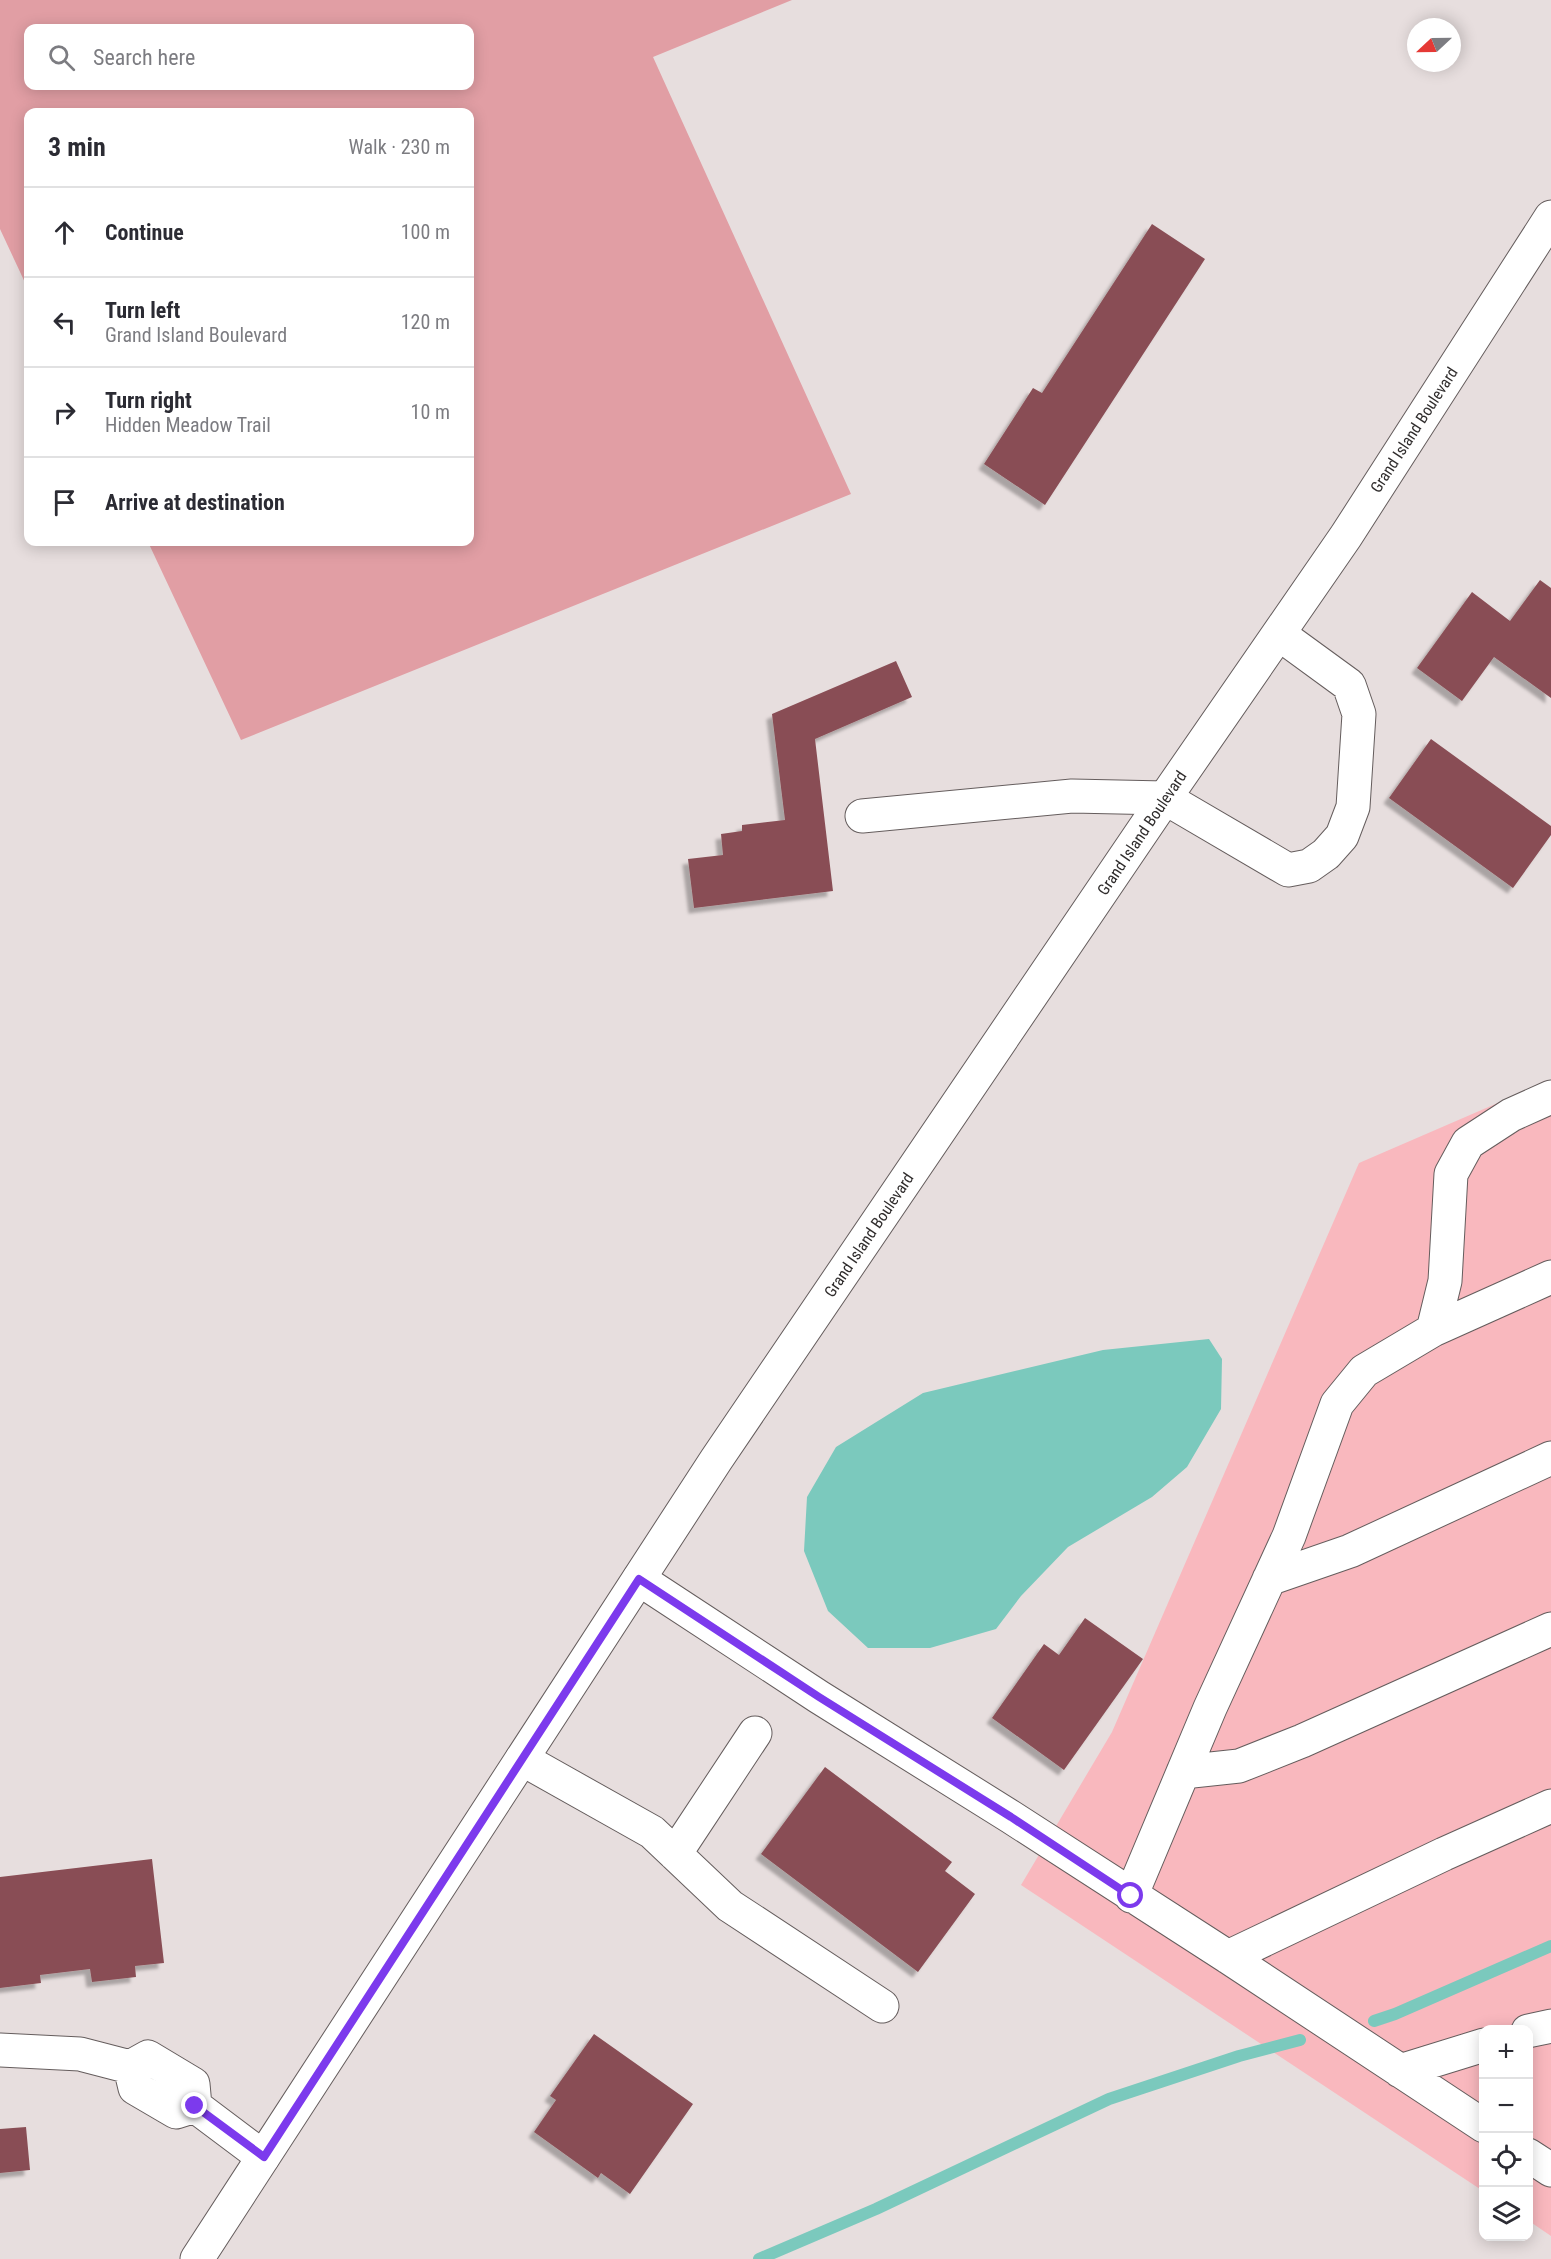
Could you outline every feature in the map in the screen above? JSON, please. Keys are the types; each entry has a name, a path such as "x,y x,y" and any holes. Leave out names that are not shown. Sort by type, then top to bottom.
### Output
{"main road":[{"name":"Grand Island Boulevard","path":"197,2259 716,1460 1165,798 1346,536 1551,217"},
{"path":"862,816 1072,796 1165,798 1288,870 1309,866 1326,854 1342,836 1353,807 1359,714 1349,685 1279,634"},
{"path":"1433,1330 1444,1281 1451,1174 1468,1143 1510,1115 1551,1097"},
{"path":"1131,1896 1210,1708 1289,1536 1337,1404 1364,1371 1433,1330 1551,1277"},
{"path":"1269,1579 1350,1551 1551,1458"},
{"path":"639,1579 819,1697 1228,1957 1479,2123"},
{"path":"1183,1772 1239,1766 1302,1741 1551,1629"},
{"path":"675,1854 755,1733"},
{"path":"522,1759 652,1832 730,1906 882,2006"},
{"path":"1228,1957 1444,1854 1551,1806"},
{"path":"1533,2030 1551,2026"},
{"path":"1400,2071 1479,2047"},
{"path":"0,2050 80,2054 130,2067 148,2057 193,2084 195,2106 264,2157"},
{"path":"1533,2158 1551,2170"}],"shaded area":[{"path":"0,0 792,0 653,57 851,494 241,740 150,546 474,546 474,108 24,108 24,280 0,229"},
{"path":"1551,1080 1551,2236 1533,2224 1533,2025 1479,2025 1479,2188 1021,1885 1112,1732 1359,1163"}],"water":[{"path":"1209,1339 1222,1359 1221,1409 1187,1467 1152,1497 1068,1547 1021,1596 996,1629 930,1648 868,1648 828,1611 804,1551 807,1497 836,1447 923,1393 1103,1350"}],"building":[{"path":"1152,224 1205,259 1045,505 984,464 1033,388 1042,393"},
{"path":"1540,580 1551,588 1551,698 1494,657 1462,701 1417,668 1472,592 1510,621"},
{"path":"896,661 912,697 815,739 833,891 694,908 688,859 723,855 721,834 742,831 742,825 785,820 772,714"},
{"path":"1431,739 1551,826 1551,835 1513,888 1389,798"},
{"path":"1085,1618 1143,1659 1064,1770 992,1718 1044,1644 1059,1655"},
{"path":"825,1767 952,1862 945,1871 975,1894 918,1972 761,1854"},
{"path":"152,1859 164,1963 135,1966 136,1977 92,1982 90,1969 40,1975 41,1983 0,1988 0,1877"},
{"path":"594,2034 693,2104 630,2194 601,2173 598,2178 534,2132 556,2100 550,2096"},
{"path":"26,2127 30,2170 0,2173 0,2129"}],"waterway":[{"path":"1374,2021 1551,1946"},
{"path":"759,2259 876,2209 1109,2099 1239,2056 1300,2040"}],"route":[{"path":"195,2106 264,2157 639,1579 1131,1896"}]}
